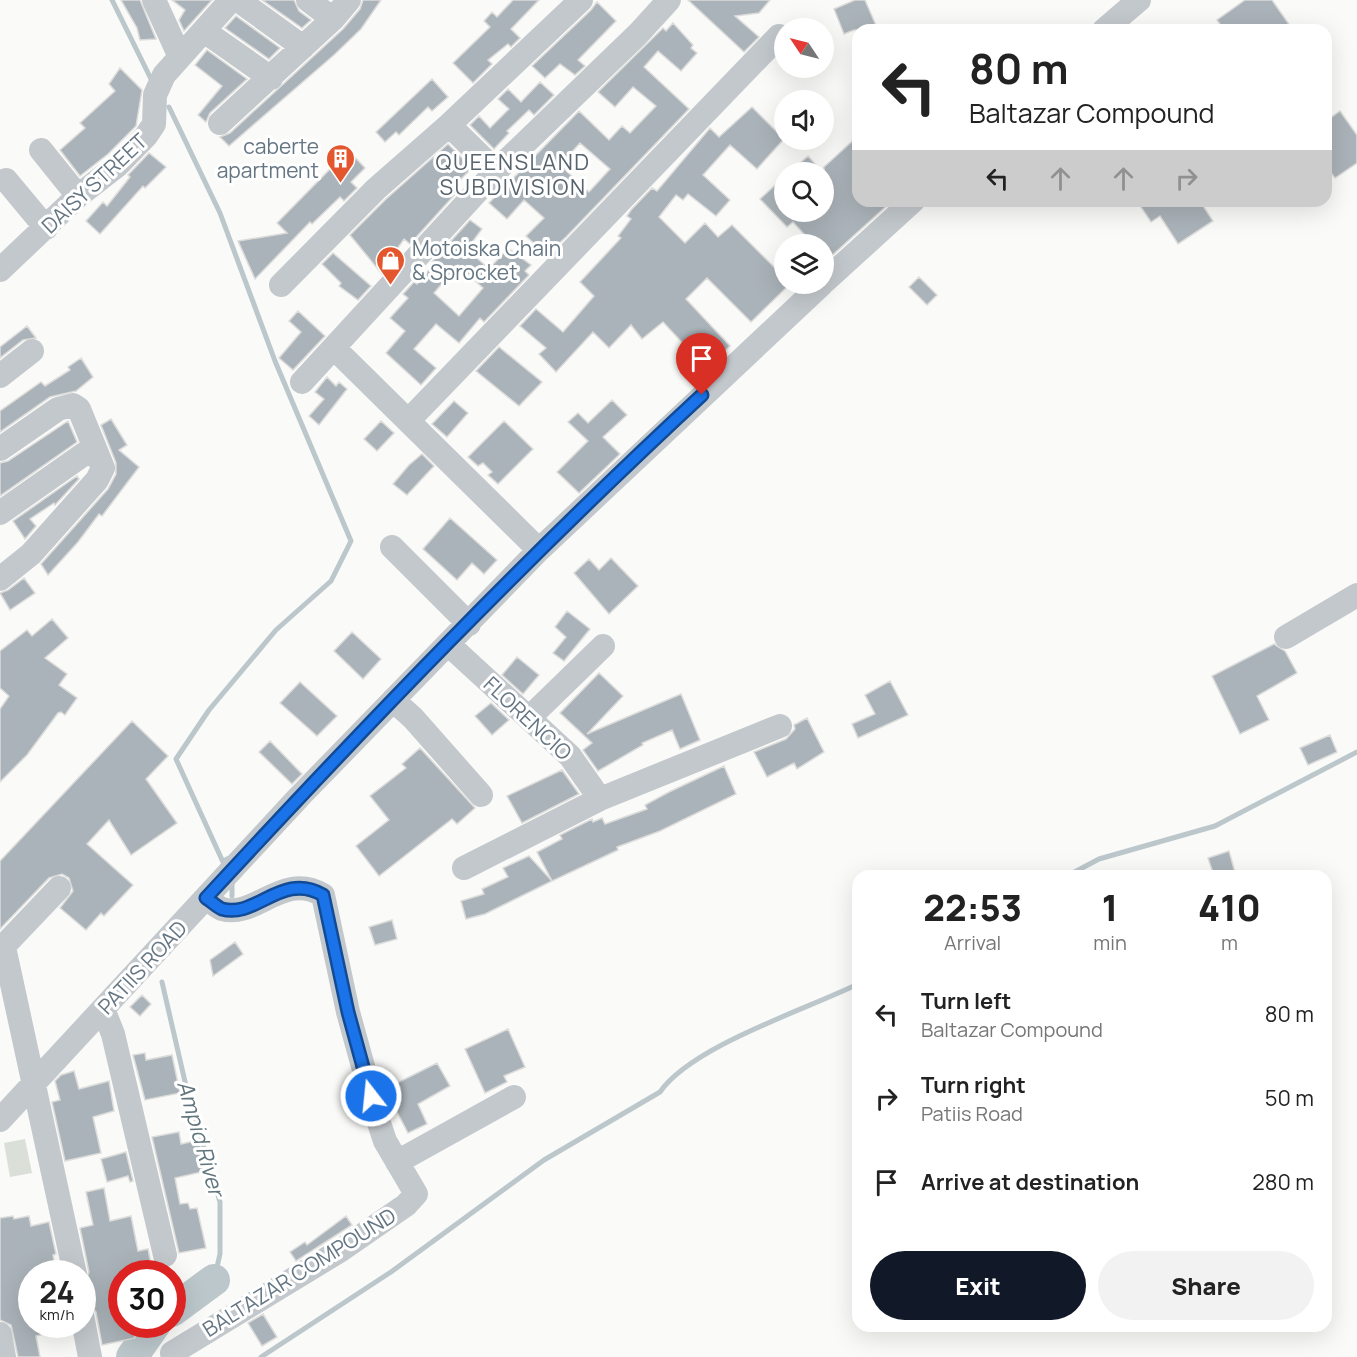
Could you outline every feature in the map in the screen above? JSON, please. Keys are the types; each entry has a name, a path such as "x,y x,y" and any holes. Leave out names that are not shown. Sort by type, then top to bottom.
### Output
{"street":[{"name":"DAISY STREET","path":"4,258 46,228 78,196 118,165 146,136 154,124 155,94 164,75 231,0"},
{"path":"238,0 303,47"},
{"path":"308,0 333,20"},
{"path":"220,123 333,20 350,0"},
{"path":"281,285 376,189 449,125 581,0"},
{"path":"302,382 496,171 638,34 669,0"},
{"path":"1111,24 1139,0"},
{"path":"156,1 180,57"},
{"path":"204,31 271,78"},
{"path":"408,421 774,41"},
{"path":"449,125 496,171"},
{"path":"41,150 78,196"},
{"path":"6,180 46,228"},
{"name":"PATIIS ROAD","path":"834,273 906,207"},
{"name":"PATIIS ROAD","path":"0,1120 393,700 540,550 811,294"},
{"path":"335,348 540,550"},
{"path":"0,376 32,351"},
{"path":"0,449 68,405 79,409 103,468 97,480 31,554 0,579"},
{"path":"0,513 94,447"},
{"path":"392,548 469,624"},
{"path":"1286,637 1357,595"},
{"name":"FLORENCIO","path":"448,644 570,756 600,799"},
{"path":"529,718 603,646"},
{"path":"393,700 413,718 481,795"},
{"path":"464,868 600,799 780,726"},
{"path":"59,888 2,949 28,1051 32,1085 72,1260"},
{"name":"BALTAZAR COMPOUND","path":"172,1353 341,1250 406,1205 416,1191 385,1141 376,1117 348,1012 323,895 291,888 236,910 221,909 206,898"},
{"path":"103,1009 113,1034 165,1255"},
{"path":"397,1162 514,1097"},
{"path":"0,1334 4,1357"},
{"path":"86,1338 90,1357"}],"shaded area":[{"path":"25,1139 32,1173 10,1177 4,1143"}],"building":[{"path":"121,0 140,0 156,39 140,40 137,28"},
{"path":"172,0 212,0 184,31 179,20 185,10"},
{"path":"262,0 294,0 299,11 311,20 302,28"},
{"path":"363,0 381,0 361,29 229,146 220,137 230,133 343,29 360,9"},
{"path":"513,0 539,0 511,29 520,38 511,47 508,44 488,60 492,64 473,83 453,63 490,27 484,21 492,12 497,17"},
{"path":"688,0 770,0 759,13 735,16 759,37 744,52"},
{"path":"855,0 865,0 875,24 852,24 852,31 844,34 834,9"},
{"path":"1245,0 1272,0 1289,24 1220,24 1217,20"},
{"path":"597,2 616,21 578,60 585,66 575,75 560,64 545,78 532,66"},
{"path":"236,16 280,48 269,59 225,28"},
{"path":"673,23 693,45 691,48 697,53 681,71 658,51 644,67 689,109 566,237 554,248 550,243 542,251 526,236 544,218 524,200 507,219 489,203 579,111 609,140 622,126 630,133 656,106 633,87 615,107 598,92 663,28 666,31","holes":["580,143 610,169 589,192 560,165"]},
{"path":"207,50 247,79 210,113 206,122 198,115 222,86 195,65"},
{"path":"120,68 142,90 136,126 108,154 80,176 60,150 85,128 80,123 115,91 109,84"},
{"path":"432,79 448,97 432,111 428,107 399,135 396,132 385,142 376,132"},
{"path":"540,82 554,95 534,115 529,110 507,131 509,133 494,149 470,125 479,116 490,128 509,109 498,99 508,89 521,102"},
{"path":"752,107 774,129 774,150 757,169 730,145 703,175 730,200 716,216 688,194 683,200 676,195 659,217 685,243 705,223 718,237 732,225 774,267 774,294 780,294 751,322 707,278 686,299 730,346 706,368 663,322 642,339 631,325 609,348 593,332 556,372 539,354 546,348 520,326 536,309 563,332 594,296 580,282 621,238 618,236 631,219 627,216 631,210 652,188 657,191 710,128 719,137"},
{"path":"1340,111 1357,135 1357,163 1335,178 1332,174 1332,117"},
{"path":"852,141 852,207 885,207 834,254 834,234 804,234 793,222 834,222 834,162 829,162"},
{"path":"448,144 472,168 454,186 458,191 410,244 404,239 388,262 391,264 382,274 350,235 386,199"},
{"path":"149,153 166,167 145,188 143,186 100,234 86,221 103,202 107,206 130,177 128,175"},
{"path":"351,153 365,168 351,182 357,188 344,201 340,197 312,224 310,222 255,279 238,241 287,233 277,223 334,165 337,167"},
{"path":"808,156 813,162 801,162"},
{"path":"774,186 774,214 760,199"},
{"path":"1141,207 1204,207 1213,221 1178,244 1160,216 1151,222"},
{"path":"470,220 482,229 467,249 489,269 508,248 531,265 525,271 529,275 484,322 480,318 459,343 436,324 414,349 436,368 421,385 386,353 405,331 390,318 408,298 403,294 414,282 417,284 434,264 432,262","holes":["458,265 483,288 459,316 434,293"]},
{"path":"782,222 793,222 787,227"},
{"path":"333,253 371,286 358,300 339,286 341,283 322,264"},
{"path":"919,277 937,295 927,305 909,287"},
{"path":"298,311 325,336 293,370 279,358 301,332 289,321"},
{"path":"27,326 36,338 23,340 0,358 0,347"},
{"path":"499,347 542,382 519,406 476,371"},
{"path":"81,358 93,377 76,391 50,397 0,432 0,411 41,382 45,386 70,370 68,367"},
{"path":"327,377 336,386 339,382 347,389 319,425 309,416 324,399 315,392"},
{"path":"612,400 627,415 603,437 620,454 579,493 557,472 588,441 568,422 578,413 588,423"},
{"path":"454,401 468,413 447,437 432,424"},
{"path":"111,419 127,445 119,450 139,467 102,516 99,514 78,542 48,575 41,564 108,489 116,474 116,463 101,425"},
{"path":"68,421 77,442 0,496 0,463 8,461"},
{"path":"381,421 394,433 377,451 364,439"},
{"path":"504,421 533,449 498,484 488,475 492,472 483,463 478,466 468,457"},
{"path":"422,454 434,466 407,495 393,484"},
{"path":"77,476 79,479 55,505 54,503 30,519 36,526 25,539 13,521"},
{"path":"450,518 497,560 484,574 472,563 457,580 423,549"},
{"path":"611,558 638,586 609,614 574,573 589,559 599,570"},
{"path":"24,578 35,593 10,610 0,593"},
{"path":"567,611 590,629 564,661 553,653 566,637 555,627"},
{"path":"52,619 68,638 45,658 67,674 59,685 77,698 65,715 58,713 27,755 0,782 0,709 9,696 0,688 0,651 27,630 32,636"},
{"path":"352,632 381,659 363,679 334,651"},
{"path":"1274,644 1285,651 1297,673 1257,696 1269,720 1240,734 1212,676"},
{"path":"517,657 539,675 523,694 502,675"},
{"path":"599,673 623,696 587,734 681,694 700,740 680,749 672,730 642,743 643,745 598,771 583,750 592,743 560,713"},
{"path":"890,681 908,715 858,738 852,724 875,714 865,695"},
{"path":"300,682 337,716 317,736 280,703"},
{"path":"491,703 509,720 492,735 475,716"},
{"path":"807,718 824,752 797,769 794,763 767,777 754,752 786,739 795,729 794,725"},
{"path":"132,721 168,756 146,779 177,823 131,855 109,820 87,844 133,885 104,916 101,913 86,930 60,908 73,891 69,878 62,874 49,878 0,929 0,861"},
{"path":"1330,735 1337,752 1308,765 1300,748"},
{"path":"270,741 302,774 292,784 259,752"},
{"path":"420,748 475,808 457,824 452,819 379,876 356,846 389,820 370,796 406,768 402,764"},
{"path":"724,766 736,794 660,831 617,847 618,850 552,881 537,852 562,839 560,835 592,819 593,822 602,818 605,824 647,809 645,805"},
{"path":"562,770 579,794 522,823 507,796"},
{"path":"1229,851 1234,870 1212,870 1208,858"},
{"path":"529,856 552,881 485,914 466,919 461,901 484,894 482,889 508,877 503,868"},
{"path":"392,920 397,939 375,945 369,927"},
{"path":"235,942 243,954 213,976 210,960"},
{"path":"142,995 151,1004 140,1016 130,1007"},
{"path":"508,1029 525,1067 504,1076 507,1082 485,1093 465,1049"},
{"path":"145,1053 146,1060 172,1055 180,1093 145,1100 133,1055"},
{"path":"437,1063 450,1086 418,1104 427,1124 408,1133 385,1089"},
{"path":"74,1071 79,1089 109,1081 114,1111 93,1117 101,1153 65,1161 52,1102 60,1100 55,1081 61,1075"},
{"path":"179,1132 181,1144 199,1140 206,1171 175,1178 180,1204 188,1203 190,1209 197,1208 206,1248 179,1253 152,1137"},
{"path":"126,1152 133,1181 130,1182 128,1176 107,1182 101,1159"},
{"path":"104,1188 110,1221 131,1216 138,1251 148,1249 150,1260 108,1260 108,1338 135,1338 102,1345 96,1312 96,1260 87,1260 80,1228 93,1225 86,1192"},
{"path":"13,1216 14,1219 29,1216 31,1226 49,1222 56,1254 53,1255 54,1260 18,1260 18,1338 36,1338 40,1357 18,1357 11,1325 0,1320 0,1218"},
{"path":"346,1216 352,1225 296,1261 290,1252 305,1242 307,1245"},
{"path":"263,1314 277,1337 262,1346 248,1323"}],"waterway":[{"path":"112,0 152,81"},
{"path":"169,107 220,213 275,361 351,541 331,581 276,630 209,710 176,759 223,862 227,859"},
{"path":"1078,870 1099,859 1215,826 1357,752"},
{"path":"232,882 232,896"},
{"name":"Ampid River","path":"162,982 186,1086 220,1202 220,1254 214,1280"},
{"path":"261,1357 391,1272 544,1160 660,1092 676,1075 697,1059 751,1030 852,987"},
{"name":"Ampid River","path":"186,1301 214,1280"},
{"name":"Ampid River","path":"132,1357 145,1338"}],"place":[{"name":"caberte apartment","path":"340,184"},
{"name":"Motoiska Chain & Sprocket","path":"391,286"}],"district":[{"name":"QUEENSLAND SUBDIVISION","path":"513,174"}],"route":[{"path":"371,1096 348,1012 323,895 291,888 236,910 221,909 206,898 299,796 540,550 702,395"}]}
